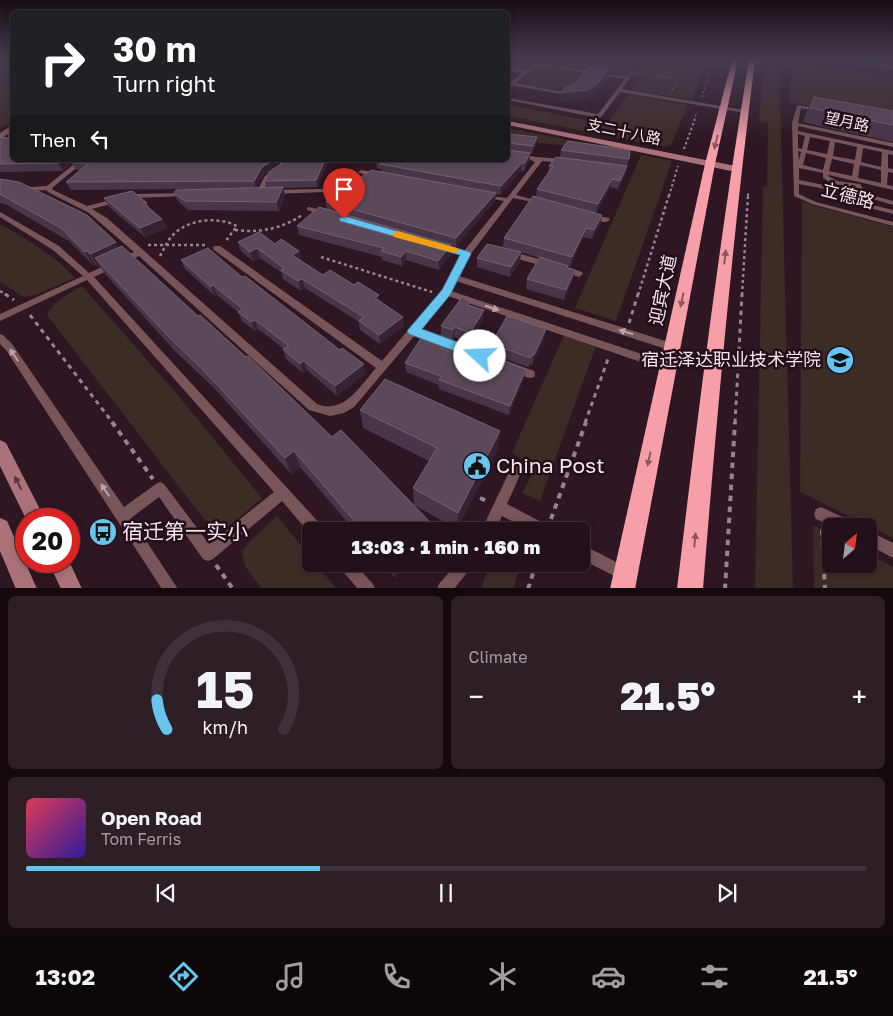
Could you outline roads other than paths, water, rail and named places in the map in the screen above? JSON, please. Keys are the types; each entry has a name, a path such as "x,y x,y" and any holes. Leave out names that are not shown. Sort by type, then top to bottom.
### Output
{"highway":[{"name":"迎宾大道","path":"623,581 710,164 729,87"},
{"path":"690,588 715,341 736,169 749,87"}],"street":[{"name":"支二十八路","path":"510,122 736,169"},
{"path":"0,448 30,508"},
{"path":"0,528 27,588"},
{"path":"64,573 72,588"}],"lane":[{"path":"532,87 565,93 573,87"},
{"path":"510,99 599,116 621,87"},
{"path":"619,90 746,111"},
{"path":"796,195 798,165 796,124 799,106 826,111"},
{"name":"望月路","path":"796,124 893,145"},
{"path":"796,132 893,153"},
{"path":"798,165 808,135"},
{"path":"832,140 825,177 830,181 858,185 865,195 893,203"},
{"path":"855,179 860,146"},
{"path":"796,149 893,171"},
{"path":"884,186 885,152"},
{"path":"510,154 573,162"},
{"path":"49,188 50,192 86,208 104,220 313,407 323,412 336,412 348,407 445,294 466,254 539,161 536,159"},
{"path":"0,183 31,189 49,188 81,162"},
{"path":"259,192 267,177 279,170 284,162"},
{"path":"798,165 893,188"},
{"path":"361,172 391,177"},
{"path":"796,181 822,186 829,189 831,194 837,198 893,212"},
{"path":"249,193 324,191"},
{"path":"86,208 134,196 192,194"},
{"path":"479,194 549,205"},
{"name":"立德路","path":"796,195 814,203 893,224"},
{"path":"309,209 337,217"},
{"path":"578,213 606,220"},
{"path":"0,214 56,248 88,276 309,522"},
{"path":"429,243 466,254"},
{"path":"475,243 484,246"},
{"path":"217,248 383,367"},
{"path":"0,318 140,252"},
{"path":"503,252 579,274"},
{"path":"453,277 672,347"},
{"path":"445,294 668,367"},
{"path":"413,331 530,374"},
{"path":"0,338 8,347 171,588"},
{"path":"492,522 518,466"},
{"path":"122,516 160,488 208,554 282,492"},
{"path":"499,507 535,522"},
{"path":"821,514 829,518"},
{"path":"878,543 893,551"},
{"path":"590,557 623,581"},
{"path":"353,572 368,588"},
{"path":"444,588 458,572"}],"place":[{"name":"宿迁泽达职业技术学院","path":"840,360"},
{"name":"China Post","path":"477,466"},
{"name":"宿迁第一实小","path":"103,532"}]}
